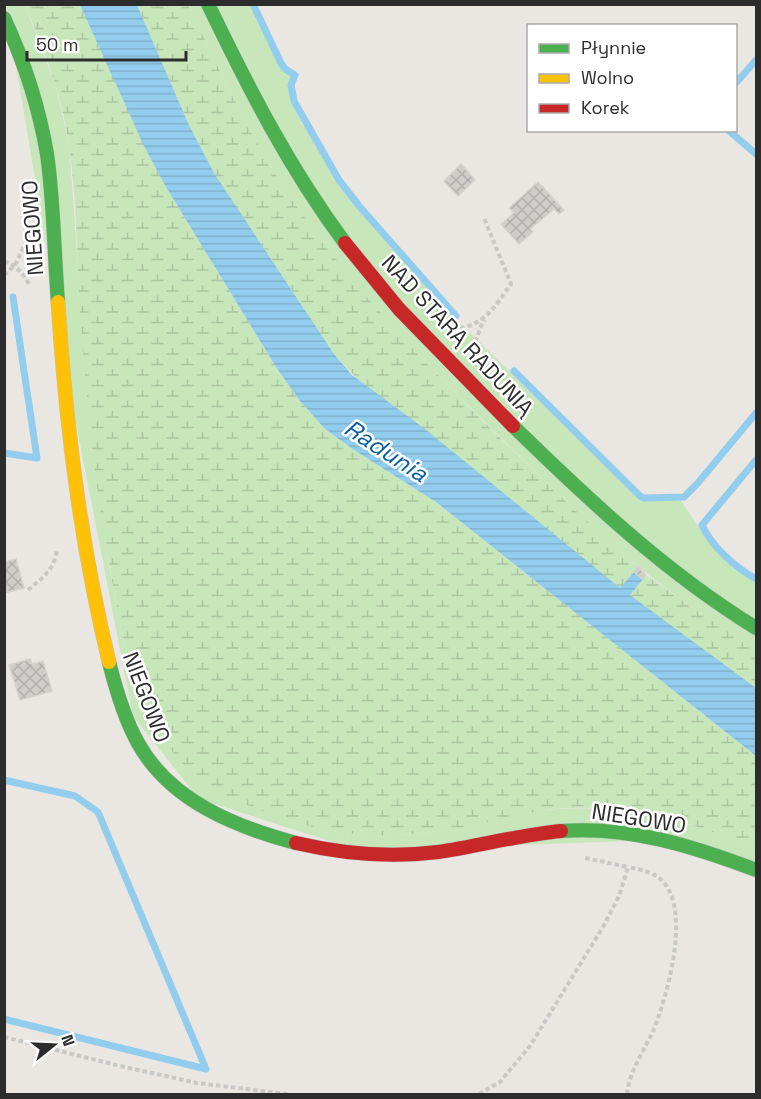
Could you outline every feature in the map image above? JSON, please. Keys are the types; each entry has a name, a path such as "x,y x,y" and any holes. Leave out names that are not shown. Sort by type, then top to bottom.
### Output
{"street":[{"name":"NAD STARĄ RADUNIĄ","path":"208,4 246,84 285,154 328,220 378,284 447,359 619,526 689,582 756,628"},
{"name":"NIEGOWO","path":"4,18 32,89 46,149 66,407 85,549 95,602 121,701 138,743 149,760 178,790 219,816 271,836 329,851 356,855 410,855 545,832 576,829 643,836 685,845 756,870"}],"path":[{"path":"464,329 475,325 489,315 511,284 484,218"},
{"path":"28,590 48,573 54,565 57,554"},
{"path":"579,857 628,867 658,877 666,884 674,907 673,966 651,1035 629,1081 627,1095"},
{"path":"480,1095 500,1082 530,1046 603,927 619,896 628,867"},
{"path":"4,1037 197,1083 287,1095"}],"green space":[{"path":"6,5 25,5 56,87 69,144 89,415 109,567 124,643 134,678 158,732 297,820 314,827 369,835 407,835 475,825 545,810 608,809 683,823 756,847 756,865 682,839 361,851 199,799 133,716 74,413"},
{"path":"25,5 92,5 166,187 276,367 300,401 325,429 436,502 756,756 756,847 657,816 605,809 553,809 465,827 405,835 365,835 326,830 288,820 234,799 202,780 174,754 149,716 140,695 127,652 113,586 97,488 90,423 69,148 62,108 53,78"},
{"path":"137,5 188,5 271,167 331,253 434,371 581,516 638,567 624,584 633,590 646,575 756,648 756,704 420,446 334,354 214,173 188,123"},
{"path":"188,5 251,5 279,64 290,75 291,99 295,110 333,175 358,208 455,318 638,498 681,501 705,536 723,557 756,583 756,648 733,635 666,588 605,538 442,379 375,307 313,230 271,167"}],"water":[{"name":"Radunia","path":"80,5 137,5 188,123 214,173 334,354 352,375 425,429 620,588 634,572 643,579 630,595 756,688 756,756 436,502 325,429 300,401 276,367 166,187 144,146"}],"building":[{"path":"461,164 475,180 458,196 444,181"},
{"path":"538,182 564,210 559,214 554,209 530,229 533,232 519,244 501,224 514,213 509,208"},
{"path":"16,559 24,588 4,593 4,562"},
{"path":"638,567 646,575 643,579 634,572"},
{"path":"30,659 32,664 43,661 52,691 20,700 9,665"}],"waterway":[{"path":"253,4 281,63 285,69 295,75 291,85 294,101 339,180 456,316"},
{"path":"737,82 756,60"},
{"path":"730,132 756,154"},
{"path":"4,453 37,458 13,297"},
{"path":"514,371 644,498 684,497 756,413"},
{"path":"756,460 702,525 725,556 756,579"},
{"path":"4,780 75,796 98,812 206,1069 4,1019"}],"traffic: fast":[{"path":"208,4 270,126 306,186 345,243"},
{"path":"4,18 30,84 44,136 51,191 58,302"},
{"path":"513,426 599,508 659,559 756,628"},
{"path":"109,662 121,704 133,733 152,763 168,781 186,796 228,820 296,843"},
{"path":"561,831 586,830 636,835 685,846 756,870"}],"traffic: slow":[{"path":"58,302 65,393 82,527 109,662"}],"traffic: jam":[{"path":"345,243 399,309 513,426"},
{"path":"296,843 331,850 402,855 438,852 561,831"}]}
